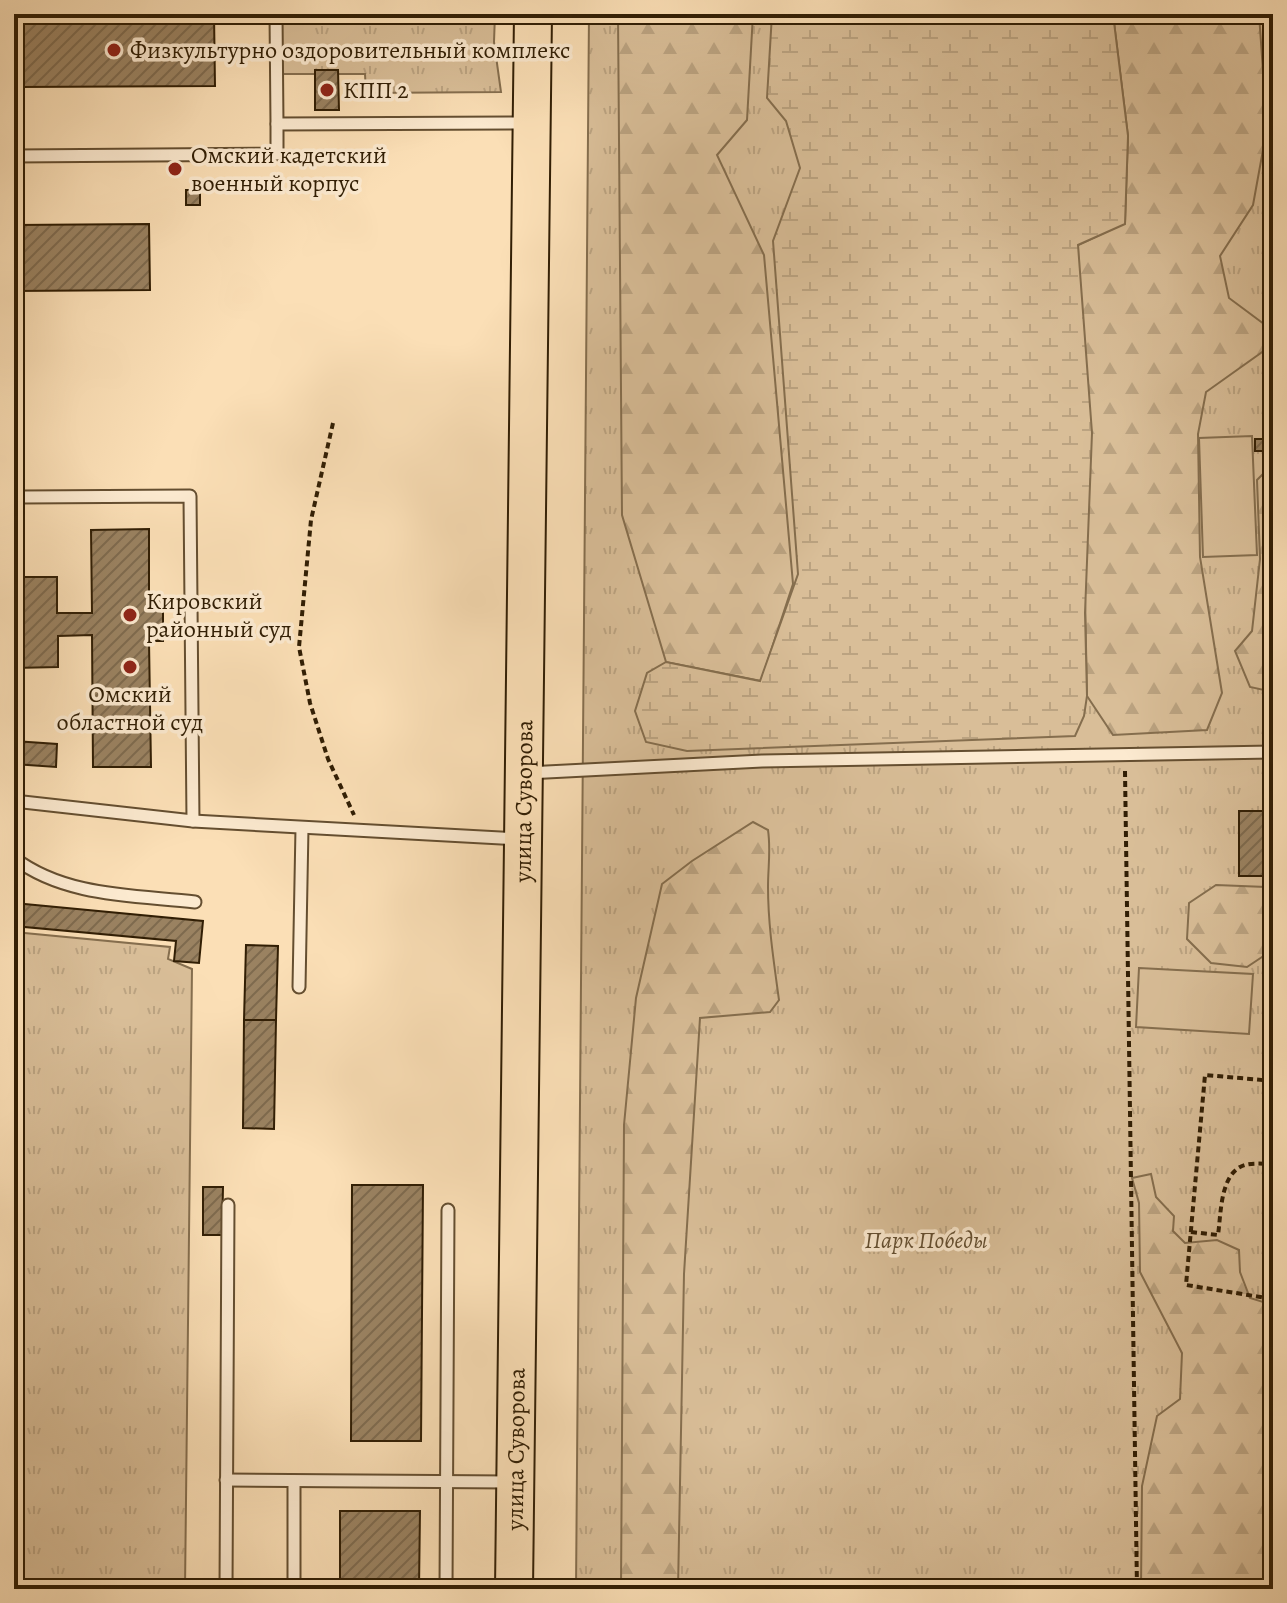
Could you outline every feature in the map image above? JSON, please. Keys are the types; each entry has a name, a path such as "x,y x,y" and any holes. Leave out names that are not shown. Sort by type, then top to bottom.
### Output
{"main road":[{"name":"улица Суворова","path":"514,1589 533,14"}],"lane":[{"path":"14,156 277,154 276,14"},
{"path":"277,124 534,123"},
{"path":"22,497 190,496 193,821"},
{"path":"523,774 762,761 1273,752"},
{"path":"14,801 193,821 522,839"},
{"path":"299,987 302,828"},
{"path":"14,858 27,869 76,889 195,902"},
{"path":"226,1589 228,1205"},
{"path":"446,1589 448,1210"},
{"path":"226,1480 515,1482"},
{"path":"294,1481 294,1589"}],"path":[{"path":"333,423 311,520 299,647 310,703 328,759 361,832"},
{"path":"1124,755 1137,1589"},
{"path":"1273,1081 1205,1075 1186,1285 1273,1299"},
{"path":"1191,1232 1218,1235 1224,1192 1239,1167 1254,1163 1273,1164"}],"green space":[{"path":"282,14 495,14 494,42 501,92 366,93 365,74 282,74"},
{"name":"Парк Победы","path":"589,14 1273,14 1273,1589 576,1589"},
{"path":"618,14 753,14 747,120 717,155 764,255 793,584 761,681 666,662 622,515"},
{"path":"772,14 1113,14 1128,136 1125,224 1078,245 1092,433 1085,613 1087,696 1084,716 1075,736 687,751 646,742 635,711 647,673 666,662 760,681 798,574 773,241 800,168 786,121 767,98"},
{"path":"1113,14 1259,14 1267,128 1253,205 1220,256 1229,298 1272,330 1272,345 1206,392 1198,434 1200,557 1222,693 1207,730 1113,735 1087,696 1078,245 1125,223 1128,136"},
{"path":"1252,436 1257,555 1203,557 1199,438"},
{"path":"1273,464 1273,692 1250,687 1235,651 1252,631 1260,559 1257,480"},
{"path":"753,822 768,830 769,915 779,1000 770,1012 700,1018 684,1274 678,1589 621,1589 624,1125 636,998 662,884"},
{"path":"1216,885 1266,887 1273,898 1271,951 1247,967 1211,963 1187,939 1189,903"},
{"path":"14,932 170,947 168,959 192,969 185,1589 14,1589"},
{"path":"1139,968 1253,974 1249,1034 1136,1027"},
{"path":"1273,1025 1273,1057 1263,1052 1263,1033"},
{"path":"1151,1174 1156,1197 1174,1216 1173,1231 1185,1243 1217,1240 1239,1250 1240,1272 1250,1298 1273,1305 1273,1589 1141,1589 1142,1486 1157,1416 1180,1399 1182,1353 1140,1272 1139,1203 1132,1178"}],"building":[{"name":"Физкультурно оздоровительный комплекс","path":"14,14 214,14 215,86 19,87 19,124 14,125"},
{"name":"КПП 2","path":"315,70 338,70 339,110 315,110"},
{"path":"186,190 200,190 200,205 186,205"},
{"path":"149,224 150,290 14,291 14,225"},
{"path":"1255,439 1273,439 1273,451 1255,451"},
{"path":"149,529 149,596 163,596 163,641 149,641 151,767 93,767 92,635 58,636 58,667 14,668 14,577 57,577 57,613 92,613 91,530"},
{"path":"14,741 57,744 56,767 14,764"},
{"path":"1239,811 1272,811 1271,876 1239,876"},
{"path":"14,903 203,921 199,963 174,961 176,941 14,926"},
{"path":"246,945 278,946 276,1020 244,1020"},
{"path":"244,1020 276,1020 274,1129 243,1128"},
{"path":"352,1185 423,1185 421,1441 351,1441"},
{"path":"203,1187 223,1187 222,1235 203,1235"},
{"path":"340,1511 420,1511 419,1589 340,1589"}],"place":[{"name":"Физкультурно оздоровительный комплекс","path":"114,50"},
{"name":"КПП 2","path":"327,90"},
{"name":"Омский кадетский военный корпус","path":"175,169"},
{"name":"Кировский районный суд","path":"130,615"},
{"name":"Омский областной суд","path":"130,667"}]}
